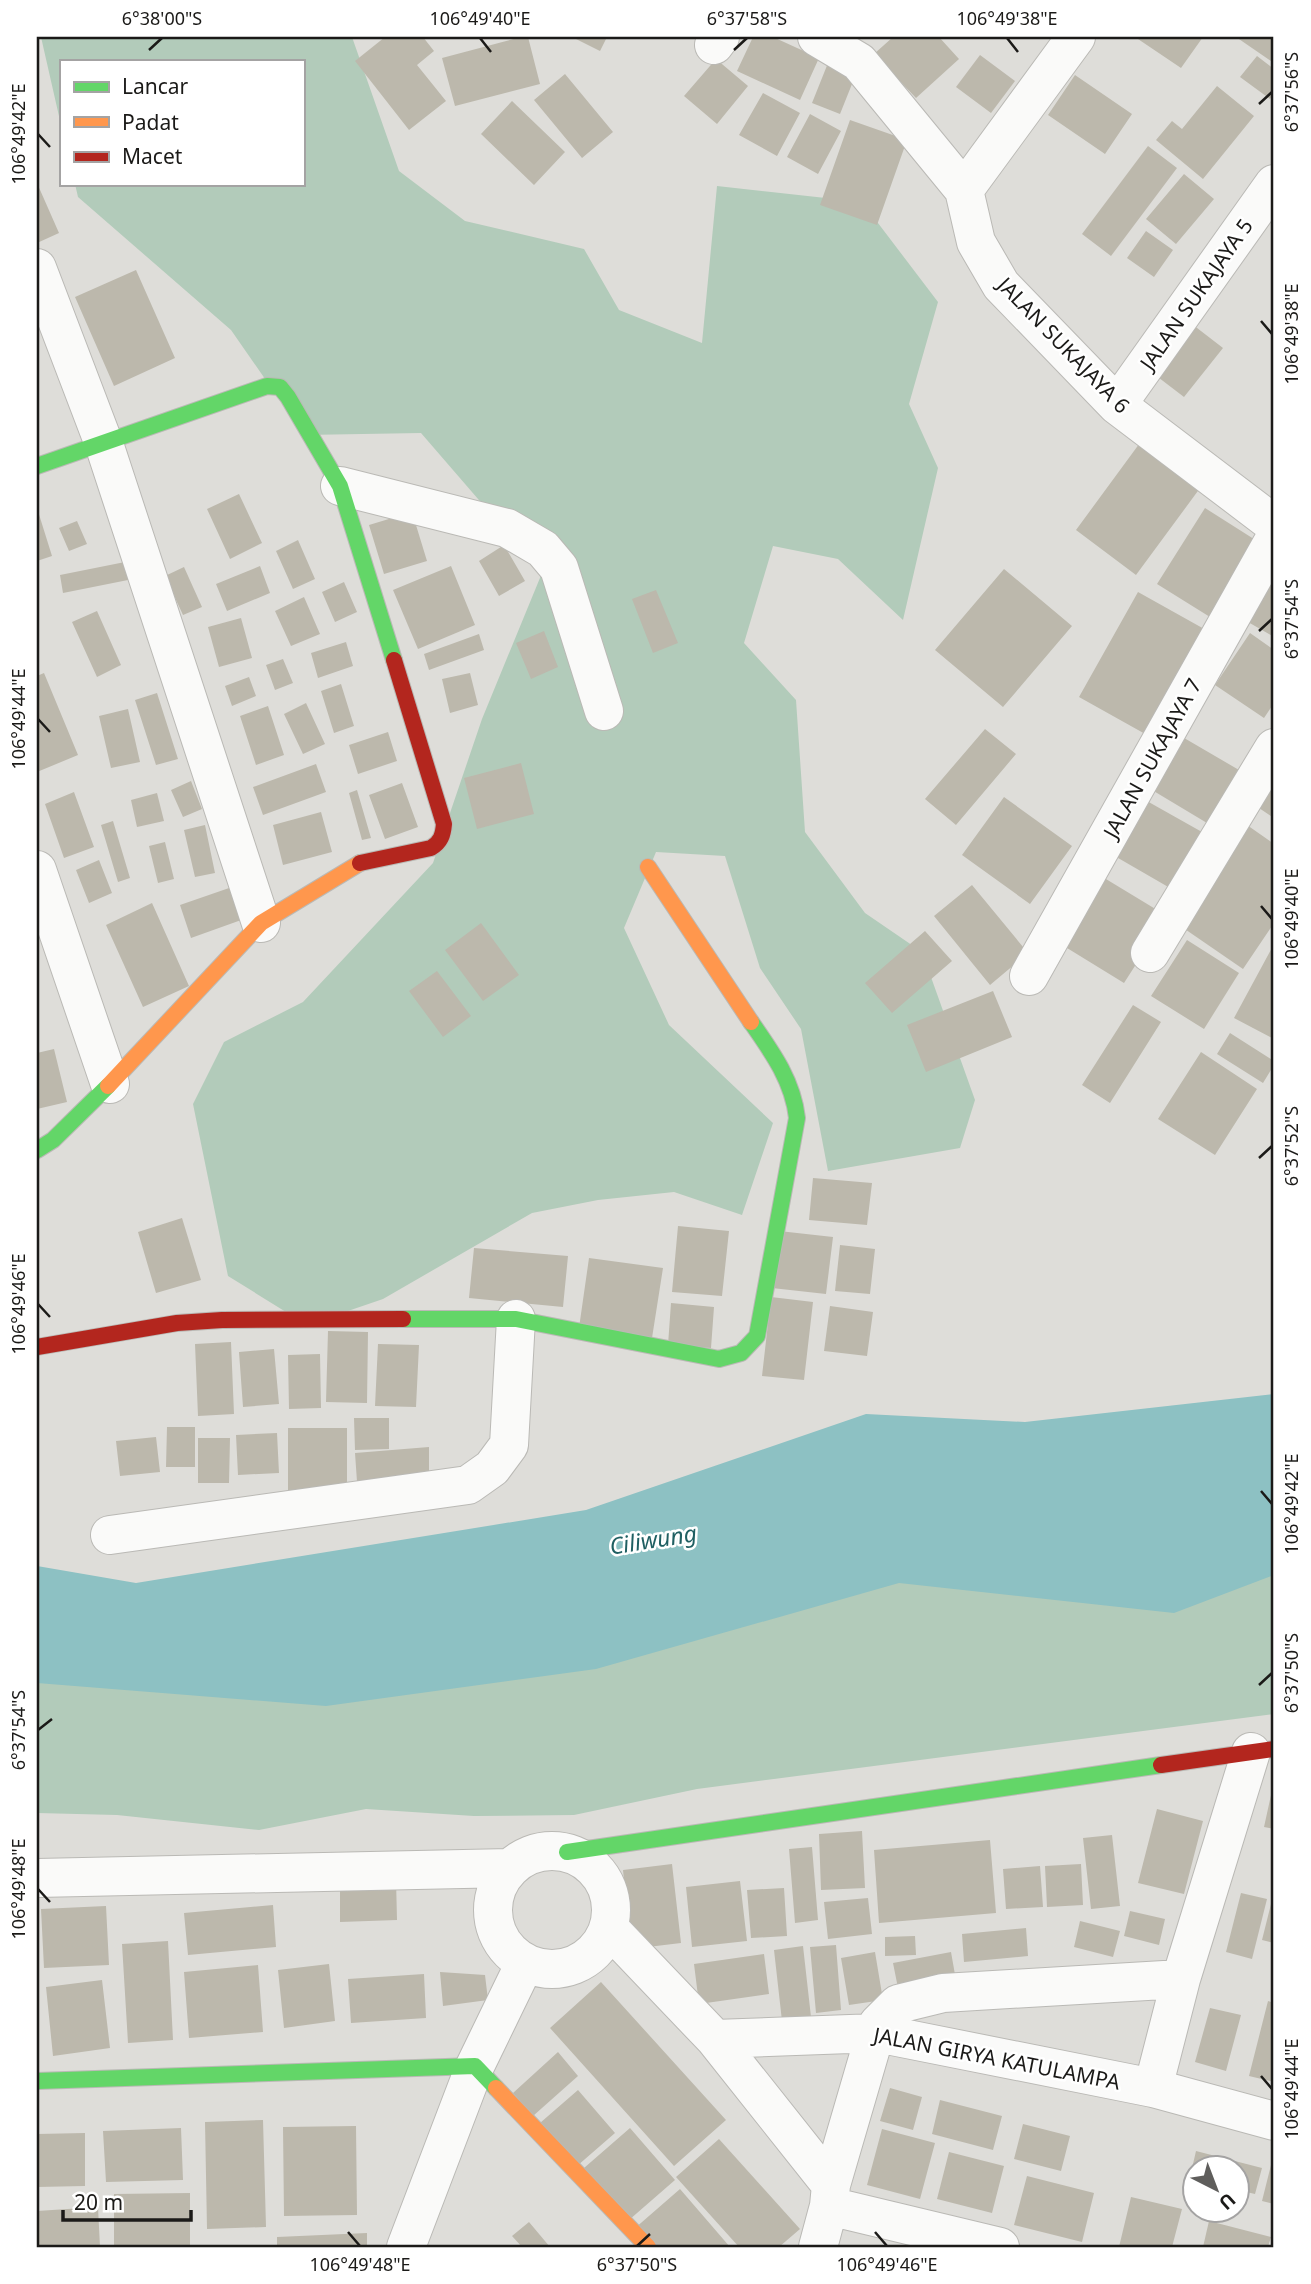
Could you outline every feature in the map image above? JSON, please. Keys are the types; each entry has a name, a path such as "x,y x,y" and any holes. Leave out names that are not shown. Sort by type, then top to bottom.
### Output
{"street":[{"name":"JALAN SUKAJAYA 6","path":"817,37 859,62 964,190 976,242 1002,285 1118,405 1274,524"},
{"path":"964,190 1076,37"},
{"name":"JALAN SUKAJAYA 5","path":"1118,405 1274,184"},
{"path":"37,268 104,444 261,923"},
{"path":"37,466 267,386 280,387 340,486 444,824 438,844 430,849 376,858 358,864 261,923 110,1084 52,1140 37,1150"},
{"path":"340,486 507,528 542,549 559,568 604,711"},
{"name":"JALAN SUKAJAYA 7","path":"1029,976 1274,540"},
{"path":"1150,953 1274,748"},
{"path":"37,1348 177,1324 222,1320 516,1319 719,1359 741,1353 757,1336 797,1118 795,1097 776,1059 648,867"},
{"path":"37,870 110,1084"},
{"path":"110,1535 468,1485 492,1468 509,1445 516,1319"},
{"path":"567,1852 585,1860 599,1874 609,1890 612,1909 609,1928 600,1946 588,1958 574,1966 557,1970 541,1969 525,1964 510,1952 499,1937 493,1920 499,1883 510,1868 527,1856 1263,1750 1181,1979 1153,2088"},
{"path":"37,1878 510,1868"},
{"path":"609,1928 715,2039 830,2195 1000,2247"},
{"path":"406,2247 475,2066 525,1964"},
{"path":"818,2247 830,2195 880,2020 898,2004 929,1995 1181,1979"},
{"name":"JALAN GIRYA KATULAMPA","path":"715,2039 877,2033 1153,2088 1274,2121"},
{"path":"37,2081 475,2066 648,2247"}],"green space":[{"path":"41,37 352,37 399,171 465,221 584,249 619,310 702,343 717,186 862,202 938,302 909,404 938,468 903,620 838,559 773,546 744,643 796,700 805,832 865,913 922,952 975,1100 960,1148 828,1171 801,1029 760,968 725,856 656,852 624,928 669,1025 773,1123 742,1215 674,1192 598,1200 532,1213 383,1299 307,1325 228,1276 193,1104 224,1042 303,1002 433,863 482,719 542,573 421,433 304,435 231,330 78,197 75,186 304,186 304,60 60,60 60,121"},
{"path":"1274,1540 1274,1714 697,1789 574,1815 474,1816 366,1809 259,1830 117,1815 37,1813 37,1670 390,1628"}],"water":[{"name":"Ciliwung","path":"1274,1394 1274,1575 1174,1613 899,1583 596,1669 326,1706 37,1683 37,1566 136,1583 586,1510 866,1414 1025,1422"}],"building":[{"path":"385,37 423,37 434,51 417,65 446,101 409,130 355,61"},
{"path":"528,37 540,84 455,106 442,58"},
{"path":"572,37 607,37 600,51"},
{"path":"753,37 773,37 819,58 800,100 737,71"},
{"path":"893,37 939,37 959,59 916,98 874,54"},
{"path":"1135,37 1203,37 1181,68"},
{"path":"1236,37 1274,37 1274,63"},
{"path":"980,55 1015,81 991,113 956,87"},
{"path":"1257,56 1274,69 1274,93 1270,99 1240,77"},
{"path":"830,58 858,69 840,114 812,103"},
{"path":"716,59 748,86 717,124 684,96"},
{"path":"565,74 613,132 582,158 534,100"},
{"path":"1075,75 1132,114 1105,154 1048,115"},
{"path":"1217,86 1254,116 1203,179 1156,140 1172,121 1182,129"},
{"path":"763,93 800,113 777,156 739,135"},
{"path":"512,101 565,152 534,185 481,134"},
{"path":"810,114 841,131 818,174 787,157"},
{"path":"850,120 907,140 877,225 820,205"},
{"path":"1148,146 1177,168 1111,256 1082,234"},
{"path":"1184,174 1214,199 1176,244 1146,219"},
{"path":"37,183 59,233 37,243"},
{"path":"1146,231 1173,250 1154,277 1127,258"},
{"path":"136,270 175,358 114,386 75,297"},
{"path":"1188,321 1223,348 1184,397 1150,371"},
{"path":"1145,436 1206,480 1136,575 1076,530"},
{"path":"239,494 262,543 230,559 207,509"},
{"path":"37,508 52,556 37,561"},
{"path":"1205,508 1257,541 1210,617 1157,584"},
{"path":"412,512 427,561 384,574 369,525"},
{"path":"77,521 87,544 69,551 59,528"},
{"path":"298,540 315,579 293,589 276,551"},
{"path":"504,545 525,581 499,596 479,561"},
{"path":"130,561 133,579 63,593 60,575"},
{"path":"260,566 270,593 227,611 216,584"},
{"path":"451,566 475,625 418,649 393,590"},
{"path":"184,567 202,607 183,615 165,576"},
{"path":"1004,569 1072,626 1003,707 935,650"},
{"path":"1274,579 1274,637 1248,622"},
{"path":"344,582 357,612 335,622 322,592"},
{"path":"656,590 678,643 653,653 632,599"},
{"path":"1138,592 1206,630 1147,735 1079,697"},
{"path":"304,597 320,634 291,646 275,611"},
{"path":"97,611 121,665 97,677 72,622"},
{"path":"241,618 252,658 219,667 208,627"},
{"path":"544,631 558,667 531,679 516,643"},
{"path":"1250,633 1274,650 1274,703 1264,718 1215,685"},
{"path":"479,634 484,650 429,670 424,654"},
{"path":"346,642 353,666 318,678 311,653"},
{"path":"283,659 293,683 275,690 266,665"},
{"path":"44,673 78,755 37,772 37,676"},
{"path":"470,673 478,705 450,713 442,679"},
{"path":"249,677 256,696 232,706 225,686"},
{"path":"341,684 354,726 334,733 321,691"},
{"path":"157,693 178,759 156,765 135,700"},
{"path":"306,703 325,744 303,754 284,714"},
{"path":"268,706 284,755 256,765 240,716"},
{"path":"128,709 140,762 111,768 99,716"},
{"path":"985,729 1016,754 956,825 925,799"},
{"path":"388,732 397,761 358,774 349,745"},
{"path":"1179,735 1239,770 1207,823 1147,787"},
{"path":"521,763 534,814 477,829 464,778"},
{"path":"316,764 326,792 263,815 253,787"},
{"path":"191,781 202,809 183,817 171,790"},
{"path":"402,783 418,827 385,839 369,795"},
{"path":"1274,786 1274,818 1259,808"},
{"path":"357,790 371,838 362,840 349,793"},
{"path":"74,792 94,847 64,858 45,804"},
{"path":"157,793 164,821 137,827 131,800"},
{"path":"1138,796 1202,832 1170,888 1106,851"},
{"path":"1004,797 1072,846 1030,904 962,855"},
{"path":"321,812 332,852 283,865 273,825"},
{"path":"113,821 130,878 118,882 101,825"},
{"path":"205,825 215,873 195,877 184,830"},
{"path":"1247,825 1274,844 1274,923 1243,969 1179,925"},
{"path":"165,842 174,879 158,883 149,846"},
{"path":"99,860 112,893 89,903 76,870"},
{"path":"1096,873 1167,916 1124,983 1054,940"},
{"path":"972,885 1028,953 990,985 934,916"},
{"path":"232,887 244,919 191,938 180,905"},
{"path":"152,903 189,986 143,1007 106,925"},
{"path":"481,923 519,975 483,1001 445,950"},
{"path":"925,931 952,961 892,1013 865,983"},
{"path":"1187,940 1239,973 1204,1029 1151,996"},
{"path":"1274,944 1274,1039 1234,1018"},
{"path":"437,971 471,1016 443,1037 409,991"},
{"path":"993,991 1012,1037 926,1072 907,1025"},
{"path":"1133,1005 1161,1022 1110,1103 1082,1085"},
{"path":"1230,1033 1274,1061 1263,1083 1217,1054"},
{"path":"54,1049 67,1102 37,1109 37,1053"},
{"path":"1201,1052 1257,1089 1215,1155 1158,1119"},
{"path":"813,1178 872,1183 867,1225 809,1220"},
{"path":"182,1218 201,1280 156,1293 138,1232"},
{"path":"678,1226 729,1231 722,1296 672,1292"},
{"path":"779,1231 833,1237 826,1294 772,1288"},
{"path":"840,1245 875,1249 870,1294 835,1291"},
{"path":"474,1248 568,1256 563,1307 469,1298"},
{"path":"589,1258 663,1268 652,1338 579,1328"},
{"path":"771,1297 813,1302 804,1380 762,1376"},
{"path":"671,1303 714,1307 711,1348 668,1345"},
{"path":"830,1306 873,1312 867,1356 824,1351"},
{"path":"328,1331 368,1332 367,1403 326,1402"},
{"path":"231,1342 234,1414 198,1416 195,1344"},
{"path":"378,1344 419,1345 416,1407 375,1406"},
{"path":"274,1349 279,1404 243,1407 239,1352"},
{"path":"320,1354 321,1408 289,1409 288,1355"},
{"path":"354,1418 389,1418 389,1449 355,1450"},
{"path":"167,1427 195,1427 195,1467 166,1467"},
{"path":"288,1428 347,1428 347,1495 288,1495"},
{"path":"277,1433 279,1473 238,1475 236,1435"},
{"path":"156,1437 160,1472 120,1476 116,1441"},
{"path":"198,1438 230,1438 229,1483 198,1483"},
{"path":"429,1447 429,1486 358,1496 355,1453"},
{"path":"1274,1786 1274,1829 1264,1827"},
{"path":"1157,1809 1203,1821 1184,1894 1138,1883"},
{"path":"862,1831 865,1888 821,1890 819,1834"},
{"path":"1112,1835 1120,1906 1091,1909 1083,1838"},
{"path":"990,1840 996,1913 879,1923 874,1850"},
{"path":"812,1847 818,1920 795,1923 789,1849"},
{"path":"672,1864 681,1943 631,1949 623,1870"},
{"path":"1081,1864 1083,1905 1047,1907 1045,1866"},
{"path":"1040,1866 1043,1907 1006,1909 1003,1869"},
{"path":"396,1879 397,1920 340,1922 340,1881"},
{"path":"740,1881 747,1941 692,1947 686,1887"},
{"path":"784,1888 787,1936 751,1938 747,1890"},
{"path":"1241,1893 1267,1899 1252,1959 1226,1952"},
{"path":"1274,1896 1274,1943 1262,1940"},
{"path":"868,1898 872,1934 828,1939 824,1902"},
{"path":"273,1905 276,1947 188,1955 184,1913"},
{"path":"106,1906 109,1965 44,1968 41,1909"},
{"path":"1130,1911 1165,1919 1159,1945 1124,1936"},
{"path":"1080,1921 1120,1931 1113,1957 1074,1947"},
{"path":"1026,1928 1028,1956 964,1962 962,1934"},
{"path":"915,1936 916,1955 885,1956 885,1937"},
{"path":"168,1941 173,2040 128,2043 122,1944"},
{"path":"836,1945 841,2010 816,2013 810,1947"},
{"path":"803,1946 811,2017 782,2021 774,1950"},
{"path":"875,1952 883,2000 849,2005 841,1958"},
{"path":"951,1952 957,1986 900,1998 893,1963"},
{"path":"764,1954 769,1994 699,2004 694,1964"},
{"path":"329,1964 335,2021 284,2028 278,1970"},
{"path":"258,1965 263,2032 189,2038 184,1972"},
{"path":"440,1972 485,1975 488,2000 443,2006"},
{"path":"424,1974 426,2018 351,2023 348,1979"},
{"path":"102,1980 110,2048 53,2056 46,1987"},
{"path":"601,1982 726,2120 674,2166 550,2028"},
{"path":"1268,2001 1274,2003 1274,2082 1249,2076"},
{"path":"1210,2008 1241,2015 1226,2071 1195,2062"},
{"path":"558,2052 578,2076 533,2116 513,2093"},
{"path":"890,2088 922,2097 913,2130 880,2121"},
{"path":"578,2090 615,2133 577,2166 540,2123"},
{"path":"940,2100 1002,2116 993,2150 932,2134"},
{"path":"263,2120 266,2227 207,2229 205,2122"},
{"path":"1023,2124 1070,2136 1061,2171 1014,2159"},
{"path":"356,2126 357,2215 284,2216 283,2127"},
{"path":"181,2128 183,2180 106,2182 103,2131"},
{"path":"630,2128 675,2180 629,2220 584,2168"},
{"path":"882,2129 935,2143 920,2199 867,2185"},
{"path":"85,2133 85,2186 37,2187 37,2134"},
{"path":"719,2139 800,2229 779,2247 739,2247 676,2177"},
{"path":"949,2152 1004,2166 992,2213 937,2199"},
{"path":"1274,2157 1274,2204 1262,2201"},
{"path":"1252,2165 1262,2168 1255,2194 1252,2193"},
{"path":"1027,2176 1094,2193 1082,2242 1014,2225"},
{"path":"680,2189 730,2247 651,2247 634,2229"},
{"path":"190,2193 190,2247 114,2247 114,2194"},
{"path":"1131,2197 1182,2209 1172,2247 1119,2247"},
{"path":"98,2207 100,2247 37,2247 37,2211"},
{"path":"529,2222 550,2247 522,2247 512,2236"},
{"path":"1208,2224 1221,2224 1271,2237 1268,2247 1203,2247"},
{"path":"367,2233 367,2247 277,2247 277,2237"}],"traffic: fast":[{"path":"37,466 267,386 280,387 340,486 394,660"},
{"path":"403,1319 516,1319 719,1359 741,1353 757,1336 797,1118 786,1079 751,1022"},
{"path":"37,1150 53,1140 108,1086"},
{"path":"567,1852 1161,1765"},
{"path":"37,2081 475,2066 496,2088"}],"traffic: slow":[{"path":"108,1086 261,923 360,863"},
{"path":"648,867 751,1022"},
{"path":"496,2088 648,2247"}],"traffic: jam":[{"path":"360,863 431,848 439,841 444,828 394,660"},
{"path":"37,1347 177,1323 222,1320 403,1319"},
{"path":"1161,1765 1274,1749"}]}
